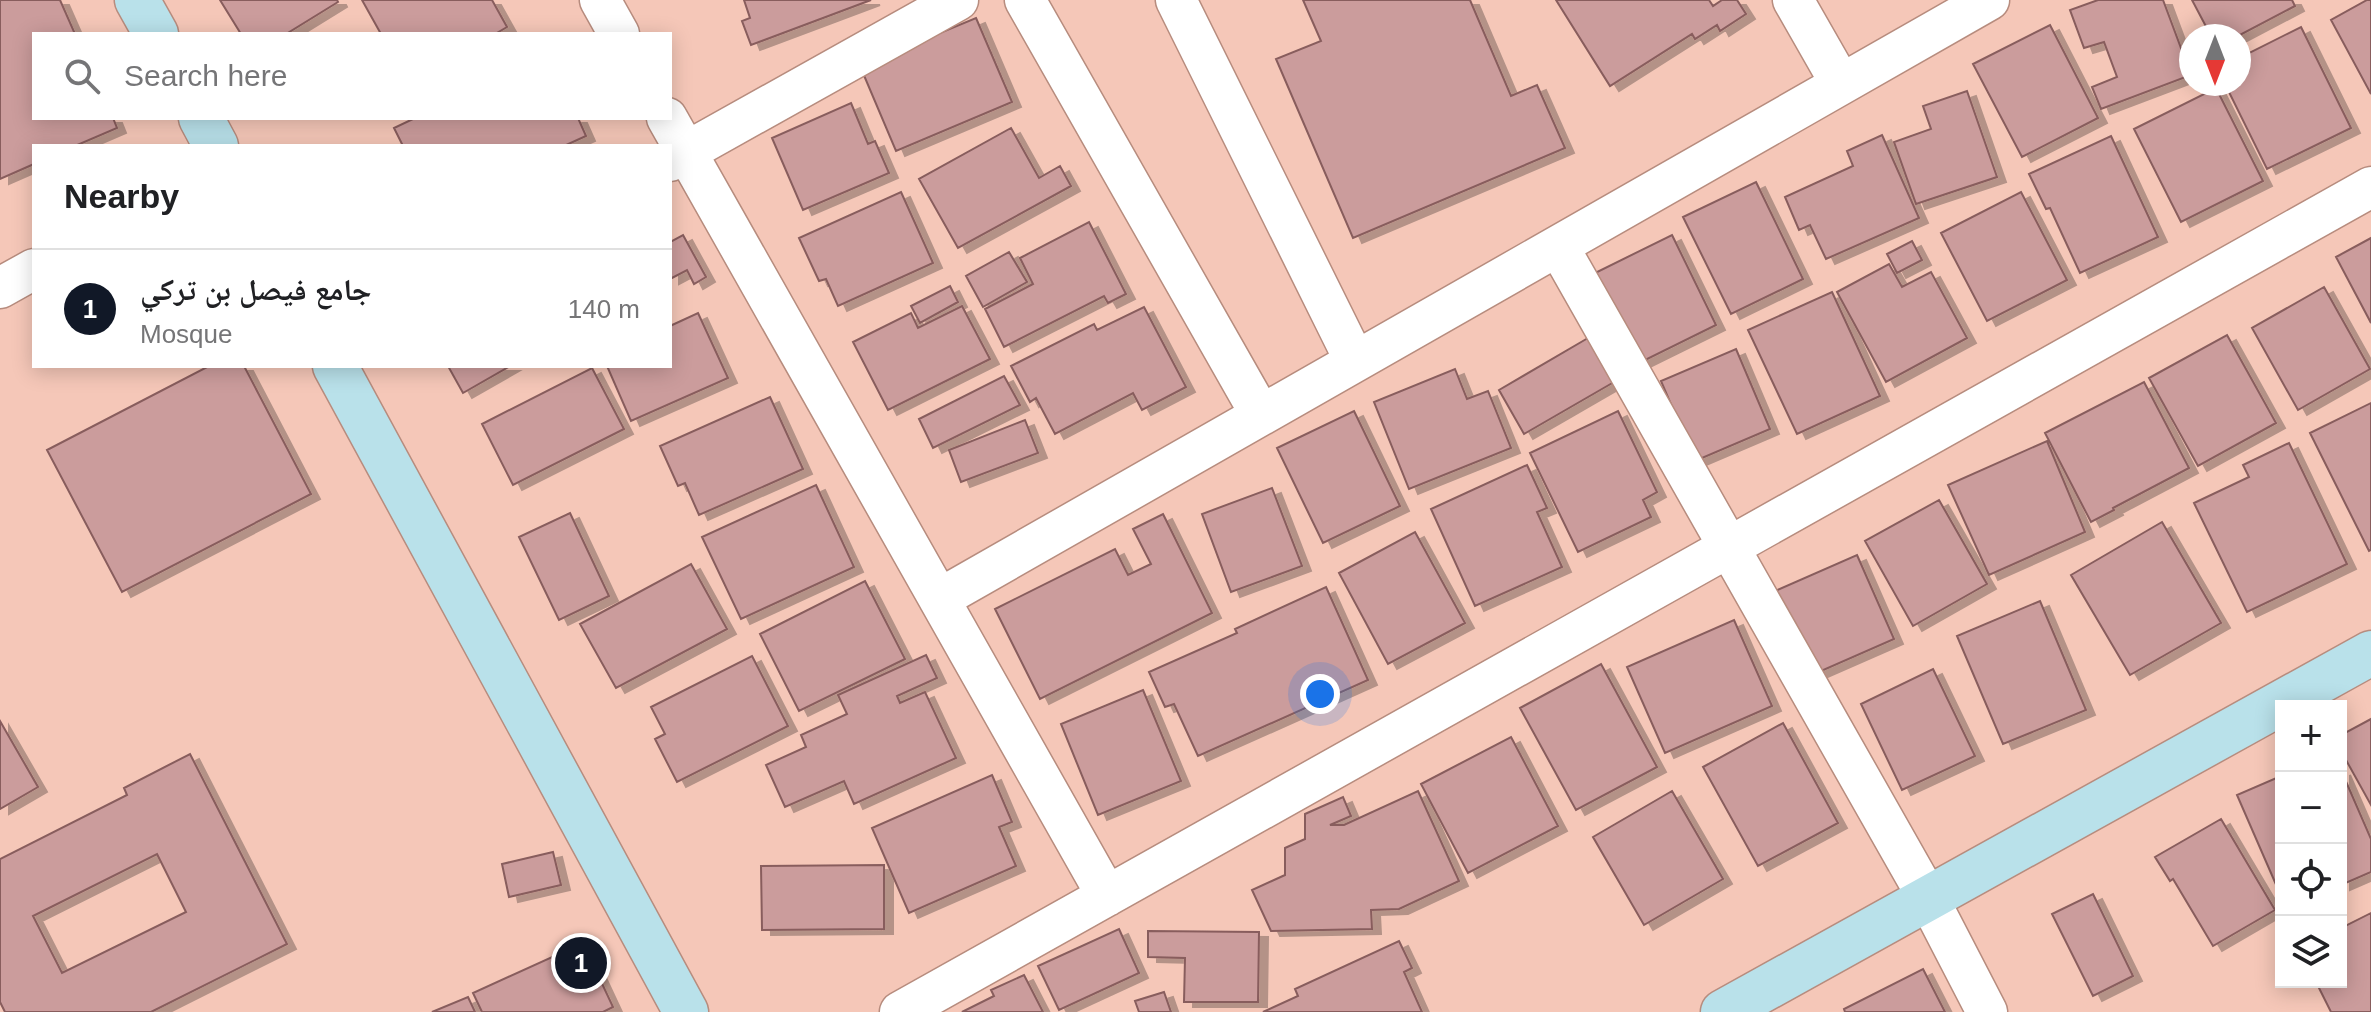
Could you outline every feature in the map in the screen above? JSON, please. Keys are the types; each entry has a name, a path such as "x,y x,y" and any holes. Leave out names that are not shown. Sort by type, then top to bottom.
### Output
{"street":[{"path":"137,0 155,32"},
{"path":"600,0 618,32"},
{"path":"958,0 674,143 939,599 1107,896"},
{"path":"1025,0 1261,415"},
{"path":"1176,0 1355,361"},
{"path":"1793,0 1841,84"},
{"path":"939,599 1989,0"},
{"path":"202,120 215,144"},
{"path":"900,1012 2371,187"},
{"path":"1558,246 1928,898 1987,1012"},
{"path":"0,288 32,270"},
{"path":"336,368 686,1012"},
{"path":"1723,1012 2371,653"}],"building":[{"path":"0,0 60,0 74,32 32,32 32,120 114,120 117,128 80,144 32,144 32,165 0,179"},
{"path":"220,0 338,2 289,32 240,32"},
{"path":"362,0 492,0 507,27 498,32 380,32"},
{"path":"744,0 871,0 751,45 742,21 750,18"},
{"path":"1303,0 1470,0 1511,96 1537,85 1565,148 1353,238 1276,59 1321,41"},
{"path":"1556,0 1709,0 1713,6 1722,0 1737,0 1746,14 1720,31 1717,25 1695,39 1692,34 1610,86"},
{"path":"2098,0 2163,0 2179,43 2179,80 2101,109 2092,87 2117,77 2104,42 2084,48 2070,10"},
{"path":"2192,0 2292,0 2295,6 2251,29 2251,24 2205,24"},
{"path":"2371,0 2371,94 2331,20"},
{"path":"976,18 1012,102 896,151 860,66"},
{"path":"2050,25 2098,118 2022,157 1973,64"},
{"path":"2301,27 2351,128 2267,169 2231,96 2251,96 2251,52"},
{"path":"1967,91 1997,177 1916,204 1894,142 1931,129 1923,106"},
{"path":"2200,96 2220,96 2263,181 2181,222 2134,129"},
{"path":"851,103 868,144 875,141 889,173 803,210 772,138"},
{"path":"411,120 579,120 586,136 568,144 402,144 394,128"},
{"path":"1011,128 1039,178 1060,166 1071,186 958,248 919,179"},
{"path":"1882,135 1919,218 1826,259 1810,225 1799,230 1785,197 1853,166 1847,151"},
{"path":"2111,136 2158,237 2080,273 2050,208 2046,209 2029,174"},
{"path":"1756,182 1803,279 1731,314 1683,217"},
{"path":"901,192 933,263 838,306 826,279 819,281 799,238"},
{"path":"2021,192 2067,280 1987,321 1941,233"},
{"path":"1089,222 1126,294 1108,303 1104,296 1004,347 985,309 1033,284 1020,258"},
{"path":"683,235 706,277 694,284 687,270 672,278 672,241"},
{"path":"1672,235 1716,325 1629,368 1585,278"},
{"path":"2371,238 2371,323 2336,257"},
{"path":"1912,241 1922,260 1897,273 1887,254"},
{"path":"1009,252 1027,282 983,307 966,276"},
{"path":"1889,264 1902,287 1931,272 1967,338 1886,382 1837,292"},
{"path":"950,286 958,302 920,323 911,306"},
{"path":"2324,287 2370,369 2298,410 2252,328"},
{"path":"1832,292 1880,396 1797,434 1748,330"},
{"path":"962,306 990,359 888,410 853,342 911,313 918,328"},
{"path":"1144,307 1186,387 1142,410 1133,393 1055,434 1036,398 1030,402 1011,366 1094,324 1097,330"},
{"path":"698,313 728,378 631,421 608,368 672,368 672,325"},
{"path":"2227,335 2276,423 2198,466 2149,378"},
{"path":"1588,338 1614,382 1524,434 1499,390"},
{"path":"1736,349 1770,429 1695,461 1661,381"},
{"path":"205,368 245,368 311,494 122,592 47,450"},
{"path":"449,368 507,368 463,393"},
{"path":"592,368 624,429 513,485 482,424"},
{"path":"1455,369 1467,399 1488,391 1511,448 1409,489 1374,402"},
{"path":"1004,376 1020,405 933,448 919,419"},
{"path":"2144,382 2189,468 2091,522 2045,433"},
{"path":"770,397 803,469 699,515 685,483 678,486 660,446"},
{"path":"2371,403 2371,550 2369,551 2310,433"},
{"path":"1354,411 1400,506 1323,543 1277,448"},
{"path":"1618,411 1657,492 1643,500 1651,517 1578,552 1530,453"},
{"path":"1025,420 1038,453 961,482 949,450"},
{"path":"2047,441 2085,532 1989,575 1948,485"},
{"path":"2289,443 2347,564 2247,612 2194,503 2249,477 2243,465"},
{"path":"1527,465 1547,508 1537,512 1562,567 1475,606 1431,509"},
{"path":"816,485 854,567 741,619 702,537"},
{"path":"1272,488 1302,566 1231,592 1202,514"},
{"path":"1939,500 1987,584 1913,626 1865,541"},
{"path":"570,513 609,596 559,620 519,537"},
{"path":"1163,514 1212,613 1040,699 995,609 1115,549 1128,575 1151,564 1133,529"},
{"path":"2162,522 2221,623 2130,675 2071,575"},
{"path":"1415,532 1465,623 1388,664 1339,573"},
{"path":"1857,555 1894,639 1812,675 1775,591"},
{"path":"691,564 727,629 616,688 580,624"},
{"path":"865,581 905,659 799,711 760,634"},
{"path":"1326,587 1368,680 1198,756 1174,704 1165,707 1149,672 1237,633 1235,629"},
{"path":"2040,601 2086,710 2003,744 1957,636"},
{"path":"1734,620 1772,706 1665,753 1627,667"},
{"path":"926,655 937,678 897,696 900,703 925,692 956,758 854,804 844,781 785,807 766,765 806,747 801,735 847,714 838,695"},
{"path":"752,656 788,726 677,782 655,739 665,734 651,707"},
{"path":"1601,664 1657,767 1576,810 1520,708"},
{"path":"1933,669 1975,756 1902,790 1861,704"},
{"path":"1143,690 1181,781 1098,815 1061,724"},
{"path":"2371,719 2371,805 2347,762 2347,732"},
{"path":"0,721 38,787 0,809"},
{"path":"1783,723 1838,823 1758,866 1703,767"},
{"path":"1511,737 1558,826 1468,873 1421,784"},
{"path":"190,754 287,944 151,1012 5,1012 0,1002 0,859 127,795 124,788","holes":["157,854 186,912 62,973 33,916"]},
{"path":"992,775 1012,822 999,827 1016,866 909,913 872,828"},
{"path":"2275,779 2275,882 2237,795"},
{"path":"2347,784 2371,839 2371,872 2347,882"},
{"path":"1418,791 1459,881 1399,909 1371,910 1372,929 1271,931 1252,890 1285,875 1285,848 1305,839 1305,814 1343,797 1351,816 1330,825 1344,825"},
{"path":"1672,791 1723,879 1644,925 1593,837"},
{"path":"2221,819 2275,910 2213,946 2173,879 2170,881 2155,857"},
{"path":"553,852 561,885 509,897 502,864"},
{"path":"884,865 884,929 762,930 761,866"},
{"path":"2093,894 2133,976 2093,996 2052,914"},
{"path":"2371,913 2371,1012 2331,1012 2319,988 2347,988 2347,925"},
{"path":"1119,929 1139,973 1059,1010 1038,966"},
{"path":"1148,931 1259,932 1258,1002 1184,1002 1185,958 1148,957"},
{"path":"1399,941 1412,968 1404,972 1422,1012 1263,1012 1298,996 1295,989"},
{"path":"583,943 613,1007 603,1012 482,1012 473,993"},
{"path":"1923,969 1945,1012 1845,1012 1844,1009"},
{"path":"1024,975 1043,1012 962,1012 994,996 991,990"},
{"path":"1164,992 1171,1012 1139,1012 1135,1001"},
{"path":"468,997 475,1012 432,1012"}],"place":[{"name":"جامع فيصل بن تركي","path":"581,963"}]}
